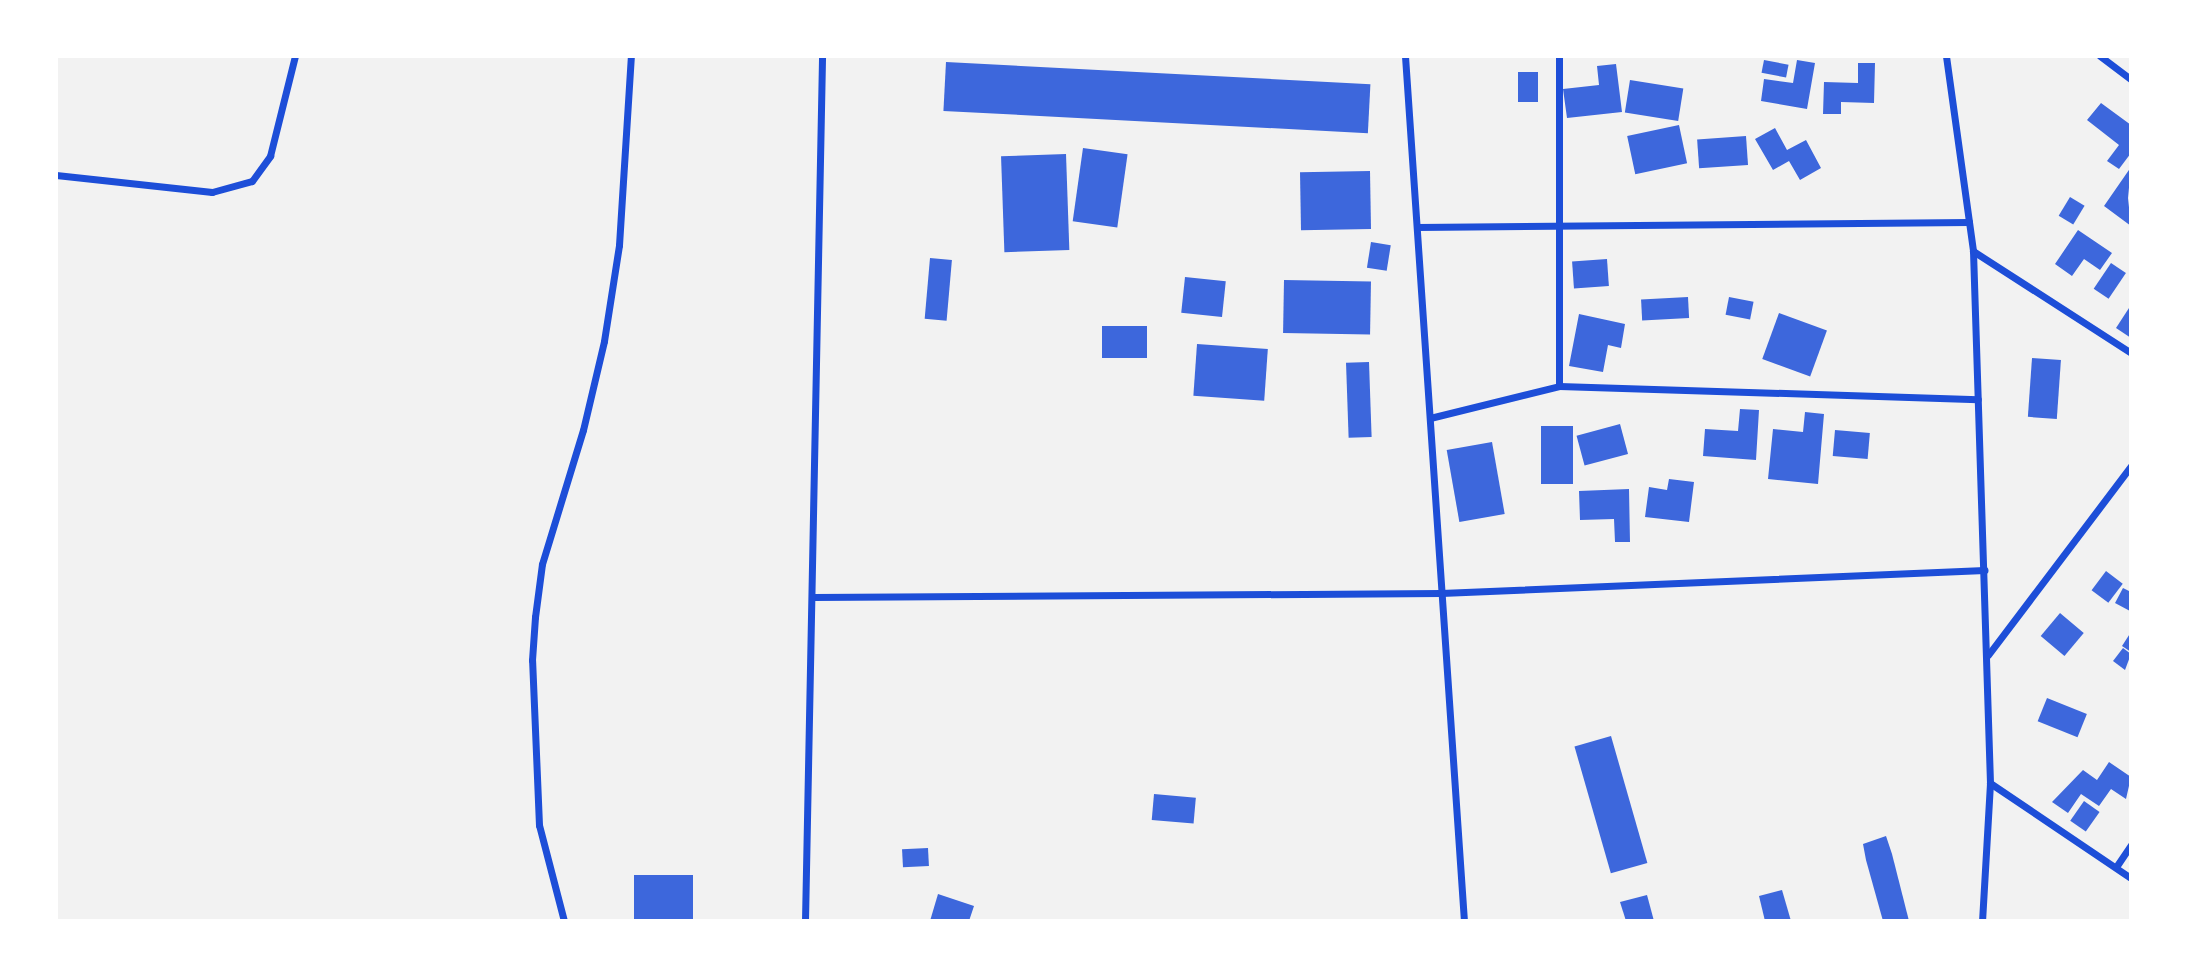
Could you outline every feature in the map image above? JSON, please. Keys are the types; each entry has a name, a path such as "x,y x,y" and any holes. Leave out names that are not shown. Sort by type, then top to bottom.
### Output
{"street":[{"path":"56,175 212,192 252,181 270,156 295,56"},
{"path":"564,921 539,825 535,617 542,564 583,430 604,341 619,245 631,56"},
{"path":"805,921 822,56"},
{"path":"1405,56 1464,921"},
{"path":"1559,56 1562,226 1559,386"},
{"path":"1946,56 1973,251 1990,783 1982,921"},
{"path":"2100,56 2131,79"},
{"path":"1416,227 1969,222"},
{"path":"1973,251 2131,353"},
{"path":"1430,418 1559,386 1978,399"},
{"path":"1988,656 2131,466"},
{"path":"813,597 1441,593 1984,570"},
{"path":"1990,783 2131,878"},
{"path":"2116,867 2131,845"}],"building":[{"path":"1764,60 1789,65 1786,78 1762,73"},
{"path":"1797,60 1815,63 1807,109 1761,101 1764,79 1793,83"},
{"path":"946,62 1370,84 1368,133 943,111"},
{"path":"1858,63 1875,63 1874,103 1841,102 1841,114 1823,114 1824,82 1858,83"},
{"path":"1616,64 1622,112 1567,118 1563,89 1599,85 1597,66"},
{"path":"1518,72 1538,72 1538,102 1518,102"},
{"path":"1630,80 1683,88 1678,121 1625,113"},
{"path":"2101,103 2131,125 2131,153 2119,169 2107,161 2119,145 2087,120"},
{"path":"1679,125 1687,163 1635,174 1627,136"},
{"path":"1775,128 1787,150 1806,140 1821,168 1800,180 1789,161 1773,170 1755,139"},
{"path":"1746,136 1748,165 1699,168 1697,139"},
{"path":"1083,148 1128,154 1117,228 1073,221"},
{"path":"1066,154 1069,250 1004,252 1001,156"},
{"path":"2131,167 2128,198 2131,226 2104,206"},
{"path":"1370,171 1371,229 1301,230 1300,172"},
{"path":"2070,197 2085,206 2073,225 2059,216"},
{"path":"2078,230 2112,253 2100,270 2084,259 2072,276 2055,264"},
{"path":"1371,242 1391,245 1387,271 1367,268"},
{"path":"930,258 952,260 947,321 925,319"},
{"path":"1607,259 1609,286 1574,288 1572,261"},
{"path":"2111,263 2126,273 2109,299 2094,289"},
{"path":"1185,277 1226,281 1222,317 1181,313"},
{"path":"1284,280 1371,282 1370,335 1283,333"},
{"path":"1688,297 1689,318 1642,320 1641,299"},
{"path":"1729,297 1754,302 1750,319 1726,315"},
{"path":"2129,308 2131,310 2131,338 2116,328"},
{"path":"1779,313 1827,330 1810,376 1762,359"},
{"path":"1579,314 1625,324 1621,348 1608,345 1603,372 1569,366"},
{"path":"1102,326 1147,326 1147,358 1102,358"},
{"path":"1197,344 1268,349 1264,401 1193,396"},
{"path":"2032,358 2061,360 2057,419 2028,417"},
{"path":"1369,362 1372,437 1349,438 1346,363"},
{"path":"1740,409 1759,410 1756,460 1703,456 1705,429 1738,431"},
{"path":"1805,412 1824,414 1818,484 1768,479 1773,429 1803,432"},
{"path":"1620,424 1628,454 1585,466 1577,436"},
{"path":"1541,426 1573,426 1573,484 1541,484"},
{"path":"1835,430 1870,433 1868,459 1833,456"},
{"path":"1492,442 1505,514 1459,522 1447,450"},
{"path":"1669,479 1694,482 1689,522 1645,517 1649,487 1667,490"},
{"path":"1629,489 1630,542 1615,542 1614,519 1580,520 1579,491"},
{"path":"2106,571 2123,584 2108,603 2092,590"},
{"path":"2123,588 2131,592 2130,611 2115,603"},
{"path":"2060,613 2084,633 2064,656 2041,636"},
{"path":"2131,632 2131,652 2122,646"},
{"path":"2123,648 2131,654 2125,670 2113,661"},
{"path":"2047,698 2087,714 2078,737 2038,721"},
{"path":"1611,736 1647,863 1611,873 1574,746"},
{"path":"2109,762 2131,777 2126,799 2111,789 2099,806 2081,794 2068,813 2052,802 2083,770 2097,780"},
{"path":"1154,794 1196,798 1194,824 1152,820"},
{"path":"2084,801 2100,812 2086,832 2070,821"},
{"path":"1886,836 1909,921 1883,921 1866,860 1863,844"},
{"path":"928,848 929,866 903,867 902,849"},
{"path":"634,875 693,875 693,921 634,921"},
{"path":"1782,890 1791,921 1765,921 1759,896"},
{"path":"938,894 974,906 969,921 930,921"},
{"path":"1647,895 1654,921 1626,921 1620,902"}]}
